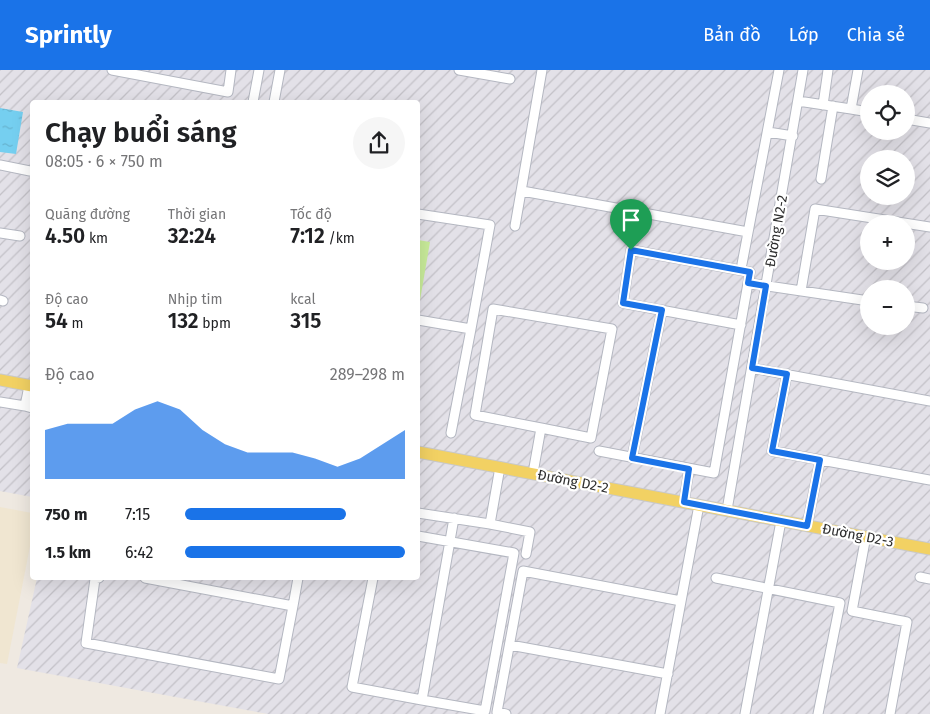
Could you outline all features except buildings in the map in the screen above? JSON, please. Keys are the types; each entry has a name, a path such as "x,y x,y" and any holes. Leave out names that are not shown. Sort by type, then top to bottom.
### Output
{"main road":[{"path":"0,380 30,386"},
{"name":"Đường D2-2","path":"420,452 728,510"},
{"name":"Đường D2-3","path":"728,510 930,549"}],"street":[{"path":"112,70 228,92 231,70"},
{"path":"253,100 259,70"},
{"path":"274,100 280,70"},
{"path":"460,70 510,79"},
{"path":"516,226 542,70"},
{"path":"742,264 779,70"},
{"name":"Đường N2-2","path":"728,510 803,70"},
{"path":"822,105 828,70"},
{"path":"852,109 858,70"},
{"path":"798,101 860,110"},
{"path":"821,179 833,106"},
{"path":"915,120 930,123"},
{"path":"768,132 793,136"},
{"path":"0,165 30,171"},
{"path":"522,191 748,232"},
{"path":"801,291 815,209 930,227"},
{"path":"420,214 490,225 451,433"},
{"path":"0,233 20,236"},
{"path":"599,451 714,474 741,325 750,272 631,250 623,303 741,325"},
{"path":"748,283 860,300"},
{"path":"915,307 923,308"},
{"path":"493,309 612,329 591,438 541,428 476,415 493,309"},
{"path":"632,458 662,310"},
{"path":"420,320 471,329"},
{"path":"752,368 930,401"},
{"path":"787,374 772,451 930,480"},
{"path":"0,402 29,407"},
{"path":"532,473 541,428"},
{"path":"807,526 820,460"},
{"path":"490,524 500,467"},
{"path":"684,502 689,469"},
{"path":"660,714 699,505"},
{"path":"420,513 530,532 526,554"},
{"path":"422,700 454,518"},
{"path":"745,714 781,521"},
{"path":"372,580 352,687 485,711 514,553 420,536"},
{"path":"866,536 852,611 907,622 890,714"},
{"path":"506,714 497,712 523,571 681,601"},
{"path":"920,577 930,579"},
{"path":"716,578 840,603 818,714"},
{"path":"96,580 86,643 279,679 298,580"},
{"path":"156,580 293,606"},
{"path":"510,644 668,674"}],"shaded area":[{"path":"0,70 930,70 930,714 268,714 17,668 37,580 420,580 420,100 30,100 30,497 0,491"},
{"path":"0,507 30,513 30,546 7,664 0,663"}],"green space":[{"path":"420,240 430,242 420,300"}],"water":[{"path":"0,108 23,112 16,154 0,152"}],"route":[{"path":"631,250 750,272 748,283 766,286 752,368 787,374 772,451 820,460 807,526 684,502 689,469 632,458 662,310 623,303 631,250"}]}
